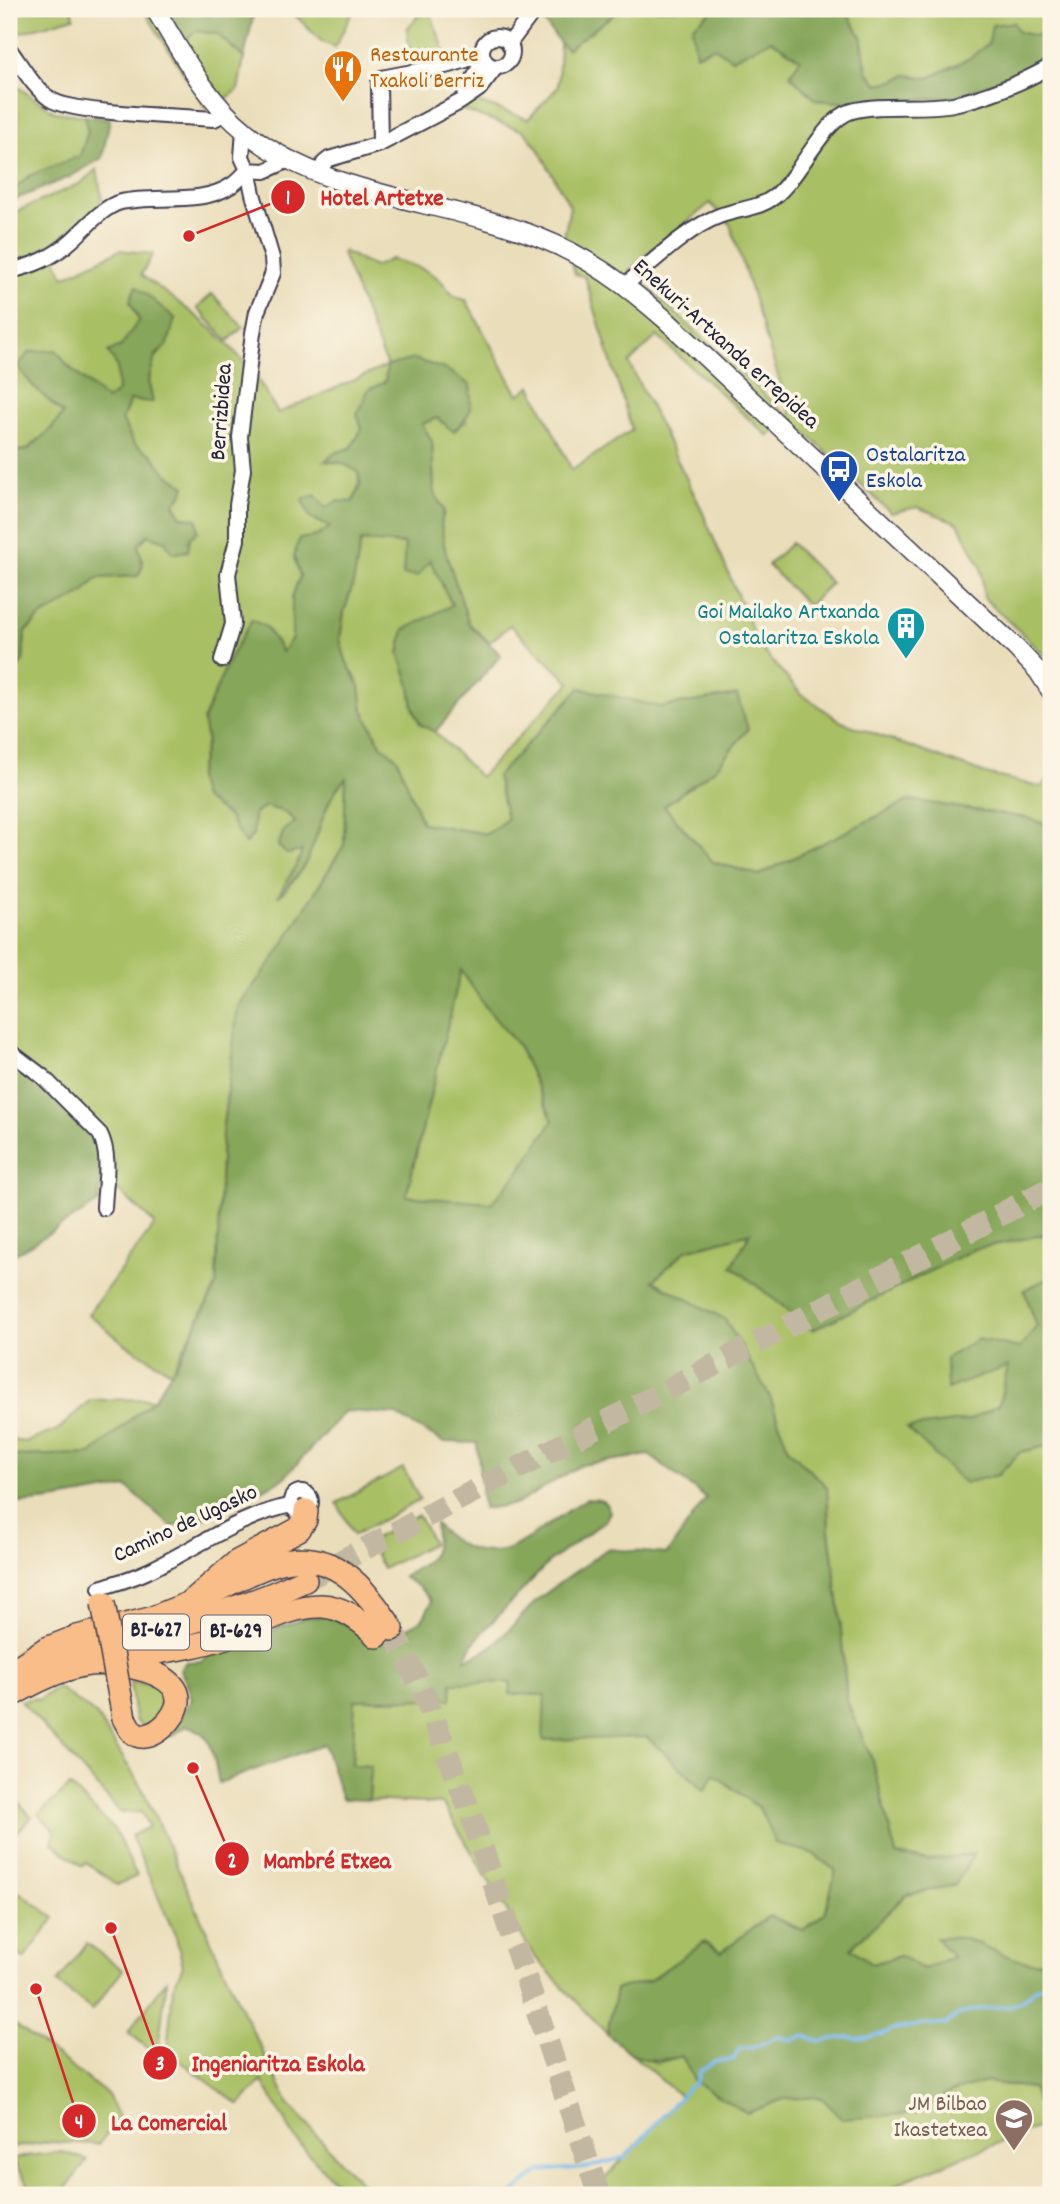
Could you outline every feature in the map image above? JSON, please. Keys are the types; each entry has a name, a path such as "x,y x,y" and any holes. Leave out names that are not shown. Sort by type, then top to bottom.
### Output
{"main road":[{"path":"190,1603 237,1562 299,1529 305,1520 299,1508"},
{"name":"BI-629","path":"9,1673 46,1649 77,1637 150,1619 273,1564 294,1559 337,1568 358,1583 385,1632 352,1615 322,1606 296,1609 224,1638 172,1650 85,1664 32,1684 9,1696"},
{"name":"BI-627","path":"9,1685 71,1654 233,1610 304,1580"},
{"path":"85,1664 122,1665 145,1670 171,1681 177,1692 178,1702 166,1723 154,1733 145,1737 131,1731 124,1718 101,1596"}],"street":[{"path":"155,9 194,72 225,113 244,130"},
{"path":"509,44 535,9"},
{"path":"320,174 324,163 329,159 380,144 460,102 487,60 484,45 491,38 501,38 509,44 511,57 505,65 487,60 381,78 380,144"},
{"path":"9,49 37,86 48,98 59,104 89,110 214,119 225,113"},
{"path":"625,285 692,232 719,216 752,208 774,197 800,169 830,126 850,111 953,104 1027,80 1051,66"},
{"name":"Enekuri-Artxanda errepidea","path":"244,130 289,160 320,174 536,236 600,267 666,320 1006,638 1038,671 1051,691"},
{"name":"Berrizbidea","path":"222,660 233,624 228,574 237,540 237,505 243,470 240,437 251,346 257,313 273,273 272,258 242,156 244,130"},
{"path":"9,271 26,268 48,258 108,208 121,202 214,193 232,185 248,170 265,171 289,160"},
{"path":"9,1051 41,1076 100,1134 105,1144 107,1161 104,1208"},
{"name":"Camino de Ugasko","path":"101,1596 260,1513 299,1508"}],"green space":[{"path":"9,9 72,9 74,17 9,36"},
{"path":"143,9 163,9 196,31 217,34 244,58 238,90 206,108"},
{"path":"163,9 200,9 210,16 213,9 255,9 244,58 217,34 196,31 185,40"},
{"path":"292,9 354,9 335,47 322,42"},
{"path":"424,9 429,9 448,60 412,67 407,29"},
{"path":"544,9 621,9 567,49 538,14"},
{"path":"621,9 714,9 692,27 732,59 770,40 801,59 816,100 848,103 954,97 1024,72 1051,57 1051,661 984,598 981,567 958,523 917,507 891,513 793,421 768,436 657,336 629,363 700,506 759,646 801,694 842,722 986,774 1041,787 1051,776 1051,826 1027,818 910,800 759,875 713,862 664,806 716,768 737,695 660,707 580,688 507,819 487,834 422,823 397,758 381,745 363,710 360,686 346,661 340,639 361,541 406,544 404,575 418,576 430,559 452,605 404,630 413,707 420,724 435,732 480,777 570,683 510,625 490,642 469,624 445,550 441,524 444,510 434,493 432,441 422,424 437,418 454,431 467,421 385,382 368,390 362,429 351,448 335,453 326,461 342,463 358,472 359,485 355,497 338,520 294,557 300,576 292,597 292,638 283,653 266,627 251,621 203,720 207,741 197,778 203,798 228,816 245,844 253,835 254,814 266,806 287,814 298,831 300,860 280,895 299,873 330,799 346,776 344,845 274,959 238,1007 222,1134 216,1286 171,1372 125,1344 88,1314 155,1224 119,1191 98,1203 92,1134 26,1073 9,1062 9,674 12,676 23,661 25,633 39,618 83,593 97,578 138,576 143,565 138,545 148,535 165,541 174,553 187,551 181,516 174,503 182,495 184,486 167,474 151,454 134,444 122,420 130,400 152,402 151,370 156,357 168,344 130,301 139,320 121,353 118,391 107,400 68,366 56,350 33,386 64,414 26,450 9,452 9,277 52,249 64,277 120,250 153,254 141,275 184,306 237,354 256,377 278,413 387,366 343,251 374,267 391,259 417,267 435,276 453,295 466,300 518,395 531,386 572,470 632,430 585,277 575,274 564,238 570,206 537,147 524,131 456,108 472,100 528,119 558,87 560,43 567,48","holes":["710,203 730,224 792,420 629,270"]},
{"path":"714,9 849,9 850,18 861,36 867,72 878,84 895,81 906,75 929,78 970,58 989,43 992,25 1013,22 1018,32 1035,36 1051,29 1051,57 1024,72 954,97 848,103 816,100 790,75 800,59 771,40 732,59 714,47 696,55 692,27"},
{"path":"849,9 1051,9 1051,29 1035,36 1018,32 989,43 970,58 929,78 906,75 895,81 878,84 867,72 861,36 850,18"},
{"path":"9,81 55,112 85,116 88,132 80,156 31,175 9,193"},
{"path":"85,116 110,119 102,158 69,177 9,202 9,193 31,175 80,156 88,132"},
{"path":"97,169 102,198 98,207 56,241 33,255 9,263 9,215 81,183"},
{"path":"136,286 175,318 168,344 156,355 148,381 153,402 130,400 122,420 134,444 151,454 167,474 185,486 182,495 174,504 181,516 197,519 198,531 190,538 188,551 173,553 165,541 148,535 138,545 143,565 138,576 97,578 83,593 39,618 25,632 23,661 12,676 9,674 9,452 27,450 48,432 63,414 33,386 17,366 30,352 56,350 68,366 107,400 118,391 117,366 108,352 121,346 139,320 130,301"},
{"path":"212,294 243,327 228,341 197,308"},
{"path":"414,359 447,370 470,385 469,411 464,421 453,431 437,418 422,424 432,441 434,493 444,510 441,524 445,550 469,624 501,655 435,732 420,724 399,653 404,630 452,605 430,560 418,576 403,575 405,544 361,541 340,639 346,661 360,686 363,710 381,745 397,758 422,823 487,834 507,819 497,776 580,688 660,707 737,695 748,729 716,768 664,806 713,862 759,875 910,800 1027,818 1051,826 1051,1233 974,1249 813,1330 732,1266 750,1233 686,1250 653,1281 725,1319 770,1397 788,1449 827,1487 847,1702 873,1762 896,1855 930,1860 974,1854 955,1885 906,1895 851,1948 872,1964 900,1956 923,1969 953,1957 936,1938 965,1939 1028,1962 1051,1960 1051,2123 1046,2124 1032,2088 985,2082 949,2093 918,2113 842,2119 821,2097 784,2099 747,2113 695,2082 682,2056 658,2060 641,2058 607,2034 616,1989 649,1981 704,1942 721,1952 769,1916 803,1930 825,1913 836,1871 812,1853 775,1843 760,1809 714,1774 705,1790 647,1737 543,1740 545,1695 510,1694 511,1682 452,1683 451,1699 355,1700 352,1765 371,1766 369,1800 342,1799 324,1744 219,1783 214,1756 203,1734 187,1726 172,1736 175,1726 192,1699 180,1670 186,1662 202,1661 217,1650 308,1617 328,1616 383,1642 423,1619 432,1601 419,1587 403,1577 427,1561 434,1551 435,1523 456,1542 473,1550 492,1552 502,1551 520,1543 586,1499 601,1501 610,1512 605,1521 549,1562 476,1639 465,1659 487,1649 540,1598 607,1549 667,1554 706,1498 649,1455 581,1465 517,1504 483,1509 477,1443 443,1442 394,1414 345,1411 284,1478 219,1513 172,1527 127,1487 52,1500 9,1504 9,1456 91,1454 154,1399 183,1353 216,1286 222,1134 238,1006 274,959 344,845 346,778 327,806 306,862 278,897 302,851 287,854 278,846 284,830 295,822 285,812 265,806 254,814 253,835 245,844 228,816 203,798 197,778 207,741 203,720 229,659 252,620 266,627 282,652 292,638 292,597 300,576 294,557 299,539 317,536 330,527 311,518 302,500 315,495 326,508 337,501 353,502 361,485 358,472 342,463 325,461 335,453 351,448 362,429 357,414 368,390 385,382 387,366","holes":["461,970 487,1009 518,1045 553,1121 515,1177 491,1203 406,1196"]},
{"path":"791,543 831,583 808,606 768,565"},
{"path":"460,969 487,1009 518,1045 553,1121 515,1177 491,1203 406,1197"},
{"path":"9,1062 26,1073 92,1133 99,1150 101,1168 98,1203 9,1258 9,1167 12,1167"},
{"path":"751,1233 813,1330 974,1249 1051,1233 1051,1277 1024,1290 1037,1326 1020,1349 978,1339 1009,1365 999,1405 970,1420 908,1428 998,1475 1020,1452 1051,1445 1051,1960 1017,1960 965,1939 937,1939 953,1957 923,1969 900,1956 872,1964 851,1948 906,1895 955,1885 973,1854 930,1860 896,1856 873,1762 847,1702 827,1487 788,1449 770,1397 653,1281 686,1250"},
{"path":"1051,1277 1051,1445 1020,1452 998,1475 964,1483 907,1428 970,1420 999,1405 1008,1366 947,1389 946,1358 978,1339 1020,1348 1037,1326 1024,1290"},
{"path":"154,1399 91,1454 9,1456 9,1440 25,1442 58,1430 90,1400"},
{"path":"403,1468 420,1500 354,1535 337,1503"},
{"path":"418,1515 433,1543 383,1569 369,1541"},
{"path":"130,1682 157,1687 169,1698 152,1725 142,1726 135,1720"},
{"path":"512,1682 510,1693 545,1695 544,1740 647,1737 704,1790 714,1773 760,1809 775,1843 812,1853 836,1870 825,1913 803,1930 769,1916 721,1952 704,1942 649,1981 616,1989 607,2034 533,1955 443,1804 369,1800 371,1767 352,1765 354,1700 450,1699 452,1683"},
{"path":"58,1687 97,1716 143,1790 243,2012 289,2104 374,2195 347,2195 296,2140 262,2081 239,2105 167,2051 173,1987 183,1966 176,1937 131,1836 149,1827 141,1812 121,1813 21,1701 34,1698 38,1700"},
{"path":"70,1786 114,1829 137,1876 117,1885 86,1862 82,1866 52,1843 55,1831 38,1814"},
{"path":"9,1792 32,1817 9,1840"},
{"path":"19,1892 55,1918 24,1959 9,1947 9,1905"},
{"path":"87,1943 123,1970 92,2010 57,1983"},
{"path":"167,1980 157,2055 128,2032"},
{"path":"16,2025 108,2095 119,2117 99,2144 47,2142 9,2148 9,2027"},
{"path":"630,2053 657,2063 682,2056 695,2082 747,2113 784,2098 821,2097 918,2113 949,2093 985,2082 1032,2088 1046,2124 907,2179 881,2195 590,2195 680,2096"},
{"path":"63,2152 87,2160 61,2195 35,2195 12,2160 26,2156"}],"waterway":[{"path":"510,2195 540,2171 589,2167 626,2157 689,2087 695,2084 700,2071 714,2062 734,2059 740,2048 752,2048 778,2037 793,2040 804,2036 820,2041 847,2037 858,2039 894,2029 929,2024 945,2025 957,2016 973,2010 1011,2006 1023,2000 1035,1988 1051,1983"}],"tunnel":[{"path":"305,1580 1051,1188"},
{"path":"392,1629 424,1694 470,1812 599,2195"}],"place":[{"name":"Restaurante Txakoli Berriz","path":"343,103"},
{"name":"Hotel Artetxe","path":"189,236"},
{"name":"Ostalaritza Eskola","path":"839,503"},
{"name":"Goi Mailako Artxanda Ostalaritza Eskola","path":"906,660"},
{"name":"Mambré Etxea","path":"193,1768"},
{"name":"Ingeniaritza Eskola","path":"111,1928"},
{"name":"La Comercial","path":"36,1989"},
{"name":"JM Bilbao Ikastetxea","path":"1014,2152"}]}
